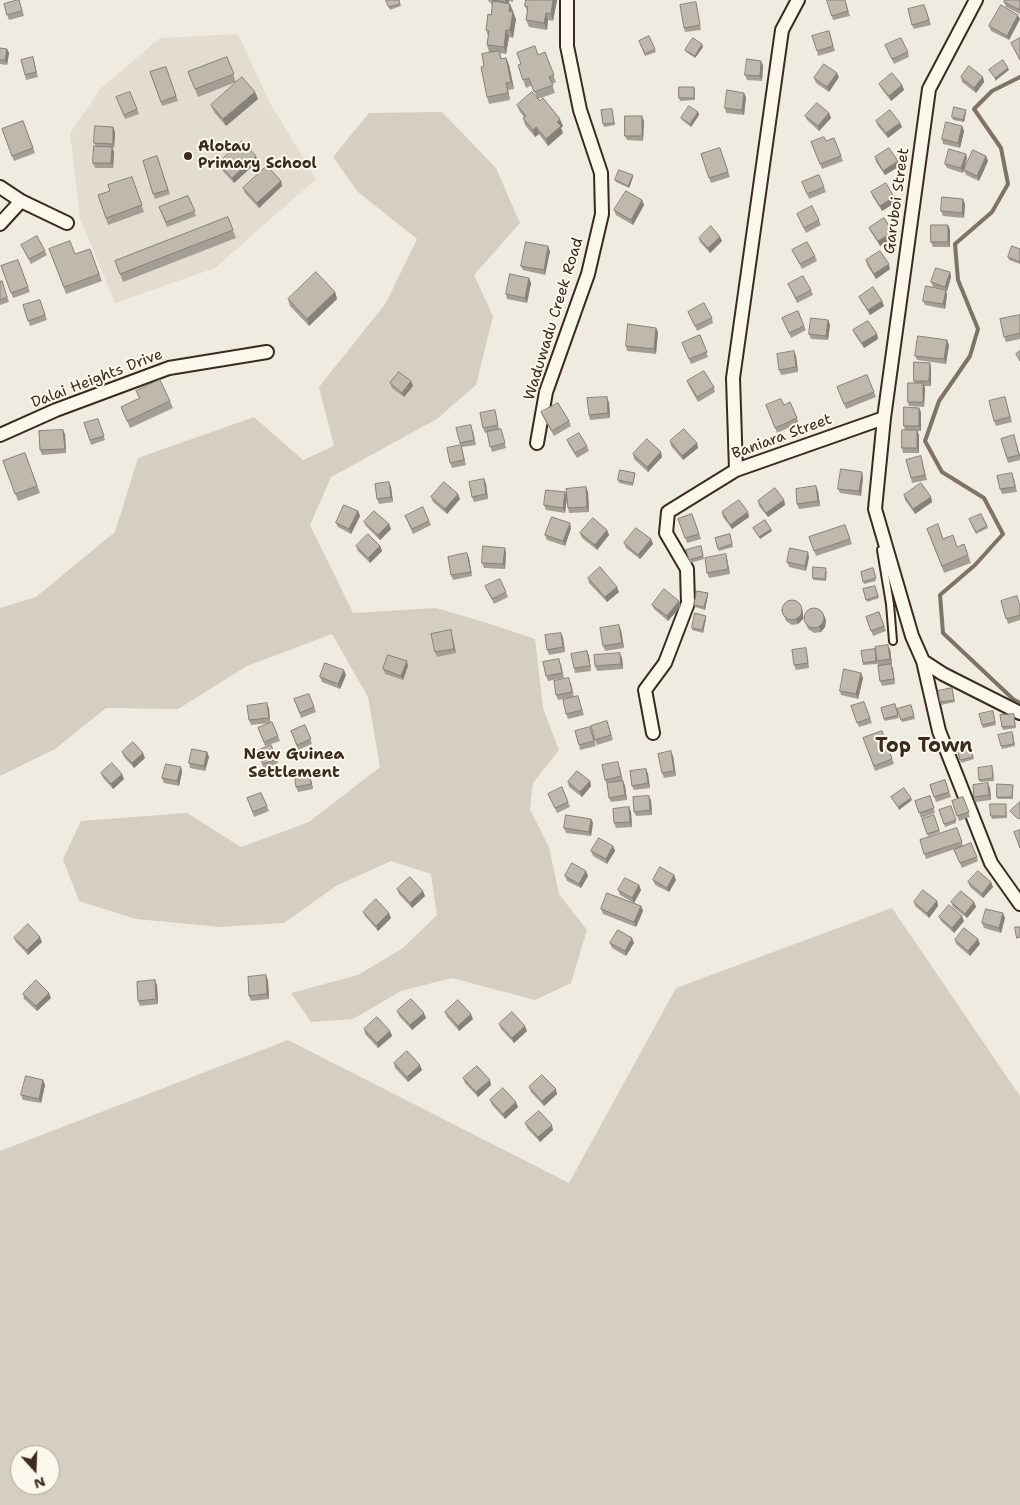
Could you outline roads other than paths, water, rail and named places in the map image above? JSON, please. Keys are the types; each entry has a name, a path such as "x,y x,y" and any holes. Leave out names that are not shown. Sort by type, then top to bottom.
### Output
{"street":[{"name":"Waduwadu Creek Road","path":"537,443 546,392 588,274 602,214 601,173 580,110 567,46 567,0"},
{"path":"736,470 733,378 782,30 798,0"},
{"name":"Garuboi Street","path":"875,509 884,418 929,89 976,0"},
{"path":"0,187 21,201 67,223"},
{"path":"0,224 21,201"},
{"name":"Dalai Heights Drive","path":"0,435 56,410 169,368 267,352"},
{"name":"Baniara Street","path":"652,733 646,690 665,663 688,603 687,569 666,533 668,512 736,470 884,418"},
{"path":"875,509 912,636 924,661 939,731 991,863 1020,904"},
{"path":"924,661 943,674 1020,713"}],"lane":[{"path":"875,509 890,604 893,641"}],"waterway":[{"path":"1020,77 992,91 974,109 1001,148 1008,184 992,212 955,244 958,280 978,329 970,356 939,401 925,441 942,472 984,498 1003,534 975,565 940,595 943,633 1013,699 1020,703"}],"place":[{"name":"Alotau Primary School","path":"188,156"}],"district":[{"name":"Top Town","path":"924,747"},
{"name":"New Guinea Settlement","path":"294,764"}]}
